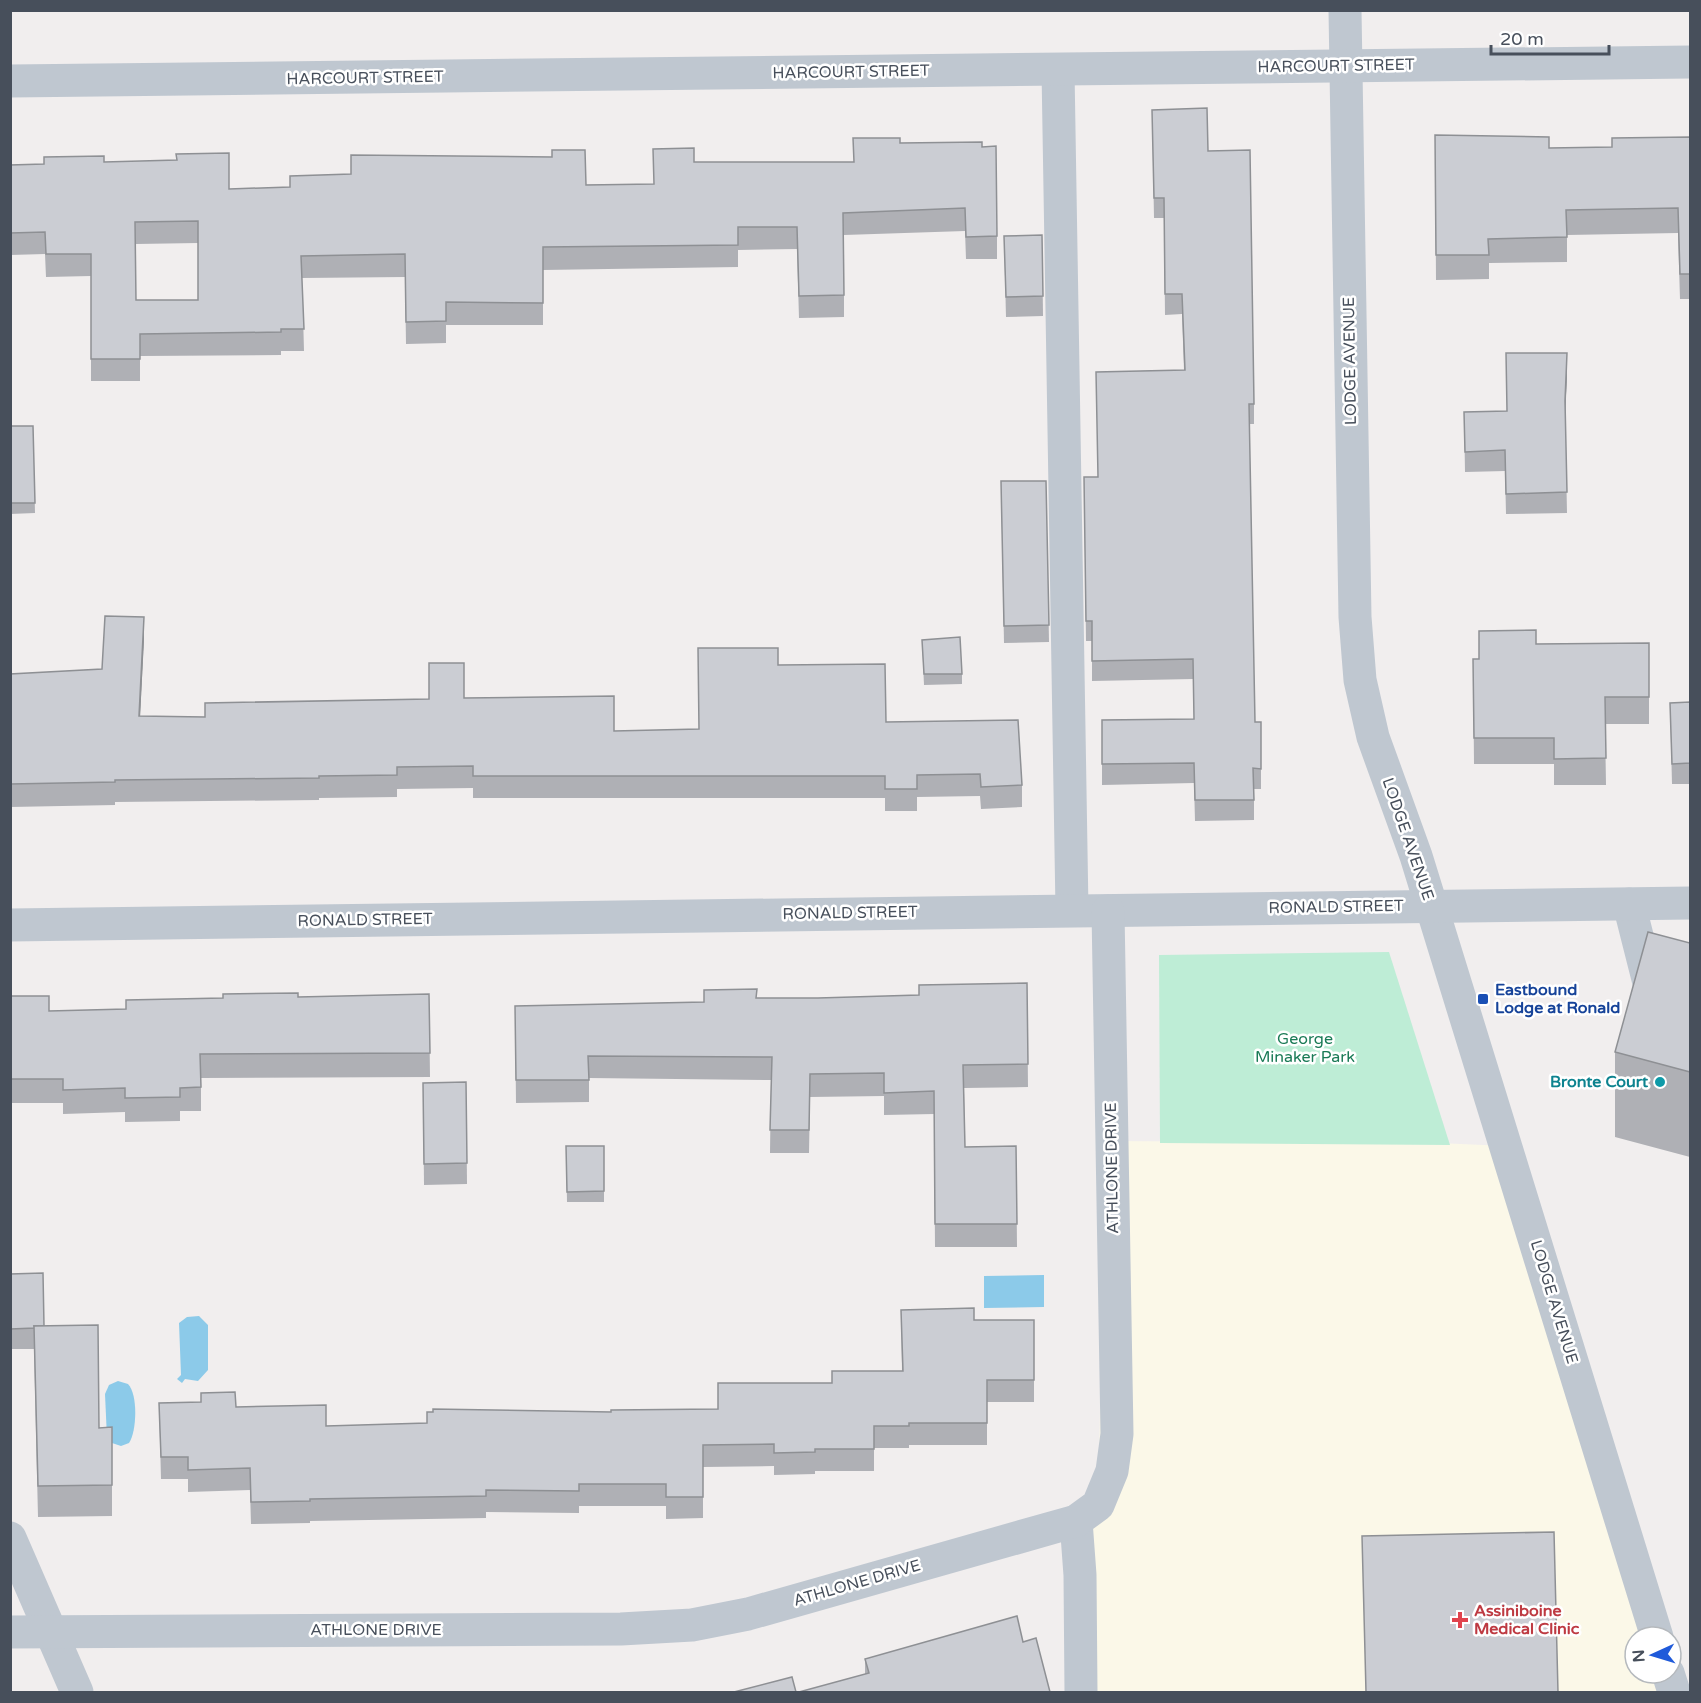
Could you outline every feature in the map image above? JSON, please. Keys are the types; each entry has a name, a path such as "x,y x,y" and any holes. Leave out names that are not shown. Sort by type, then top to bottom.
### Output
{"street":[{"name":"LODGE AVENUE","path":"1345,10 1354,605 1360,680 1373,737 1431,906 1653,1625"},
{"name":"HARCOURT STREET","path":"10,81 1690,62"},
{"path":"1058,70 1072,910"},
{"name":"RONALD STREET","path":"10,925 1690,903"},
{"path":"1629,904 1650,987 1668,1000 1690,1005"},
{"name":"ATHLONE DRIVE","path":"10,1632 609,1630 692,1625 748,1614 1076,1521 1098,1505 1112,1471 1117,1434 1108,910"},
{"path":"1076,1521 1080,1575 1081,1692"},
{"path":"10,1538 48,1631 77,1692"}],"shaded area":[{"path":"1105,1141 1438,1143 1506,1146 1653,1625 1623,1625 1623,1685 1672,1685 1674,1692 1081,1692 1080,1575 1099,1465"}],"green space":[{"name":"George Minaker Park","path":"1389,952 1450,1145 1160,1143 1159,955"}],"water":[{"path":"1044,1275 1044,1307 984,1308 984,1276"},
{"path":"199,1316 208,1325 208,1370 198,1381 185,1379 182,1383 177,1379 181,1375 179,1323 187,1317"},
{"path":"118,1381 128,1384 135,1404 132,1437 129,1443 121,1446 109,1442 107,1438 105,1394 109,1385"}],"building":[{"path":"1207,108 1208,151 1250,150 1254,404 1249,404 1255,722 1261,722 1261,769 1253,768 1254,800 1195,800 1194,763 1102,764 1102,720 1194,719 1193,659 1092,661 1092,621 1086,621 1084,477 1098,477 1096,372 1185,370 1182,294 1165,294 1164,198 1154,198 1152,110"},
{"path":"1435,135 1549,137 1549,148 1612,147 1612,138 1690,137 1690,274 1680,274 1678,208 1566,210 1567,237 1488,239 1489,255 1436,255"},
{"path":"853,138 900,138 900,143 982,142 982,147 996,146 997,236 966,237 965,208 843,213 844,295 799,296 797,227 738,227 738,245 543,247 543,303 446,302 446,321 406,322 405,254 301,256 304,329 281,329 281,332 140,334 140,359 91,359 91,254 46,254 45,232 10,233 10,165 44,164 44,157 104,156 104,162 177,160 176,154 229,153 229,189 290,187 290,176 351,174 351,155 552,157 552,150 585,150 586,185 654,184 653,149 694,148 694,162 854,162","holes":["198,221 198,300 136,300 135,222"]},
{"path":"1042,235 1043,296 1006,297 1004,236"},
{"path":"1506,353 1567,353 1565,401 1567,492 1506,494 1505,450 1465,452 1464,412 1507,411"},
{"path":"10,426 33,426 35,503 10,503"},
{"path":"1001,481 1046,481 1049,625 1004,626"},
{"path":"105,616 144,617 139,716 205,717 205,703 429,699 429,663 464,663 464,698 614,696 614,731 699,729 698,648 778,648 778,665 885,664 886,722 1018,720 1022,785 981,787 980,774 917,775 917,789 885,789 885,776 473,776 473,766 397,767 397,775 10,784 10,674 102,669"},
{"path":"1536,630 1536,644 1649,643 1649,697 1605,697 1606,758 1554,759 1554,738 1474,738 1473,659 1479,659 1479,631"},
{"path":"960,637 962,674 924,674 922,640"},
{"path":"1690,702 1690,763 1672,764 1670,703"},
{"path":"1648,932 1690,943 1690,1072 1615,1052"},
{"path":"1027,983 1028,1064 963,1065 965,1147 1016,1146 1017,1224 935,1224 934,1091 884,1093 884,1073 810,1074 809,1130 770,1130 772,1057 588,1056 589,1080 516,1080 515,1006 704,1002 704,990 757,989 756,998 818,998 919,995 919,985"},
{"path":"298,993 298,997 429,994 430,1053 200,1054 201,1087 180,1088 180,1097 125,1098 125,1088 63,1090 63,1079 10,1079 10,996 49,996 49,1011 126,1009 126,1000 223,998 223,994"},
{"path":"466,1082 467,1163 424,1164 423,1083"},
{"path":"566,1146 604,1146 604,1191 567,1192"},
{"path":"43,1273 44,1326 10,1329 10,1274"},
{"path":"974,1308 974,1320 1034,1320 1034,1380 987,1380 987,1423 909,1423 909,1426 874,1426 874,1449 815,1449 815,1452 774,1453 774,1444 703,1445 703,1497 666,1497 666,1484 579,1484 579,1491 486,1490 486,1496 251,1502 250,1468 188,1470 188,1457 161,1457 159,1403 201,1402 201,1393 235,1392 236,1407 326,1405 326,1426 427,1423 427,1412 433,1412 433,1409 611,1412 611,1410 718,1409 718,1383 832,1383 832,1371 903,1371 901,1310"},
{"path":"98,1325 99,1428 112,1427 112,1485 38,1486 34,1326"},
{"name":"Assiniboine Medical Clinic","path":"1554,1532 1558,1692 1366,1692 1362,1536"},
{"path":"1017,1616 1023,1642 1036,1638 1050,1692 799,1692 869,1673 865,1659"},
{"path":"792,1677 796,1692 734,1692"}],"place":[{"name":"Eastbound Lodge at Ronald","path":"1483,999"},
{"name":"Bronte Court","path":"1660,1082"},
{"name":"Assiniboine Medical Clinic","path":"1460,1620"}]}
